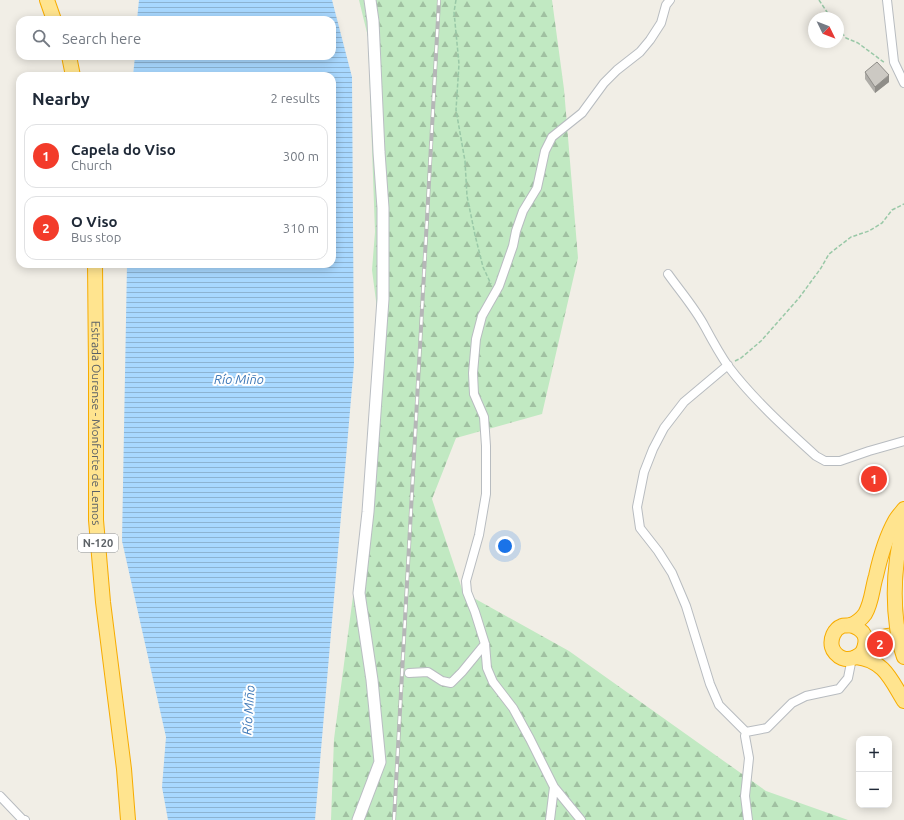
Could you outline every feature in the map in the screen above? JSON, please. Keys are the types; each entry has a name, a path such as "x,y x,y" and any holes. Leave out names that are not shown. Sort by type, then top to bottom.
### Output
{"highway":[{"path":"47,0 53,16"},
{"path":"54,0 58,16"},
{"path":"69,60 73,72"},
{"name":"Estrada Ourense - Monforte de Lemos","path":"94,268 96,520 103,602 124,769 128,820"},
{"path":"856,627 867,609 886,541 895,521 904,509"},
{"path":"903,535 897,549 894,604 904,657"},
{"path":"882,637 856,627 842,626 836,630 831,639 832,647 836,654 841,658 848,659 857,656 872,643 882,637 900,634"},
{"path":"856,627 865,637 866,645 857,656"},
{"path":"857,656 880,665 904,701"}],"street":[{"path":"358,820 380,762 372,680 359,593 368,512 383,299 383,208 378,152 374,21 370,0"},
{"path":"581,820 554,787 545,767 513,708 493,682 487,668 485,644 467,592 466,581 478,535 486,494 486,446 484,417 474,394 476,339 482,316 499,286 506,267 523,211 537,188 545,151 552,137 582,113 604,83 617,70 640,52 650,40 660,23 666,5 670,0"},
{"path":"887,0 894,62 902,79"},
{"path":"668,274 705,326 710,339 741,382 816,456 825,461 840,461 869,450 904,441"},
{"path":"728,365 684,402 664,428 653,449 644,472 637,507 640,528 658,551 672,573 683,599 710,684 719,705 746,732"},
{"path":"409,673 428,672 442,681 451,683 485,644"},
{"path":"746,732 767,728 792,703 806,696 839,689 848,678 857,656"},
{"path":"746,732 745,736 749,758 745,796 748,820"},
{"path":"550,820 554,787"},
{"path":"0,796 22,819 25,820"}],"path":[{"path":"456,0 454,12 459,64 456,110 465,161 467,196 483,267 494,293"},
{"path":"818,0 827,12"},
{"path":"844,36 876,55 902,79"},
{"path":"728,365 741,358 761,341 799,298 821,268 829,254 851,237 869,231 882,223 892,210 904,204"}],"green space":[{"path":"359,0 552,0 564,89 578,258 542,414 456,438 432,499 463,592 569,651 766,791 848,820 331,820 334,739 384,363 372,270 375,232 368,37"}],"water":[{"name":"Río Miño","path":"139,0 332,0 352,77 354,364 315,820 168,820 162,787 166,737 122,541 127,268 336,268 336,72 133,72 135,60 336,60 336,16 137,16"}],"building":[{"path":"877,62 889,75 875,87 865,72"}],"railway":[{"path":"394,820 439,0"}],"place":[{"name":"Capela do Viso","path":"874,479"},
{"name":"O Viso","path":"880,644"}]}
